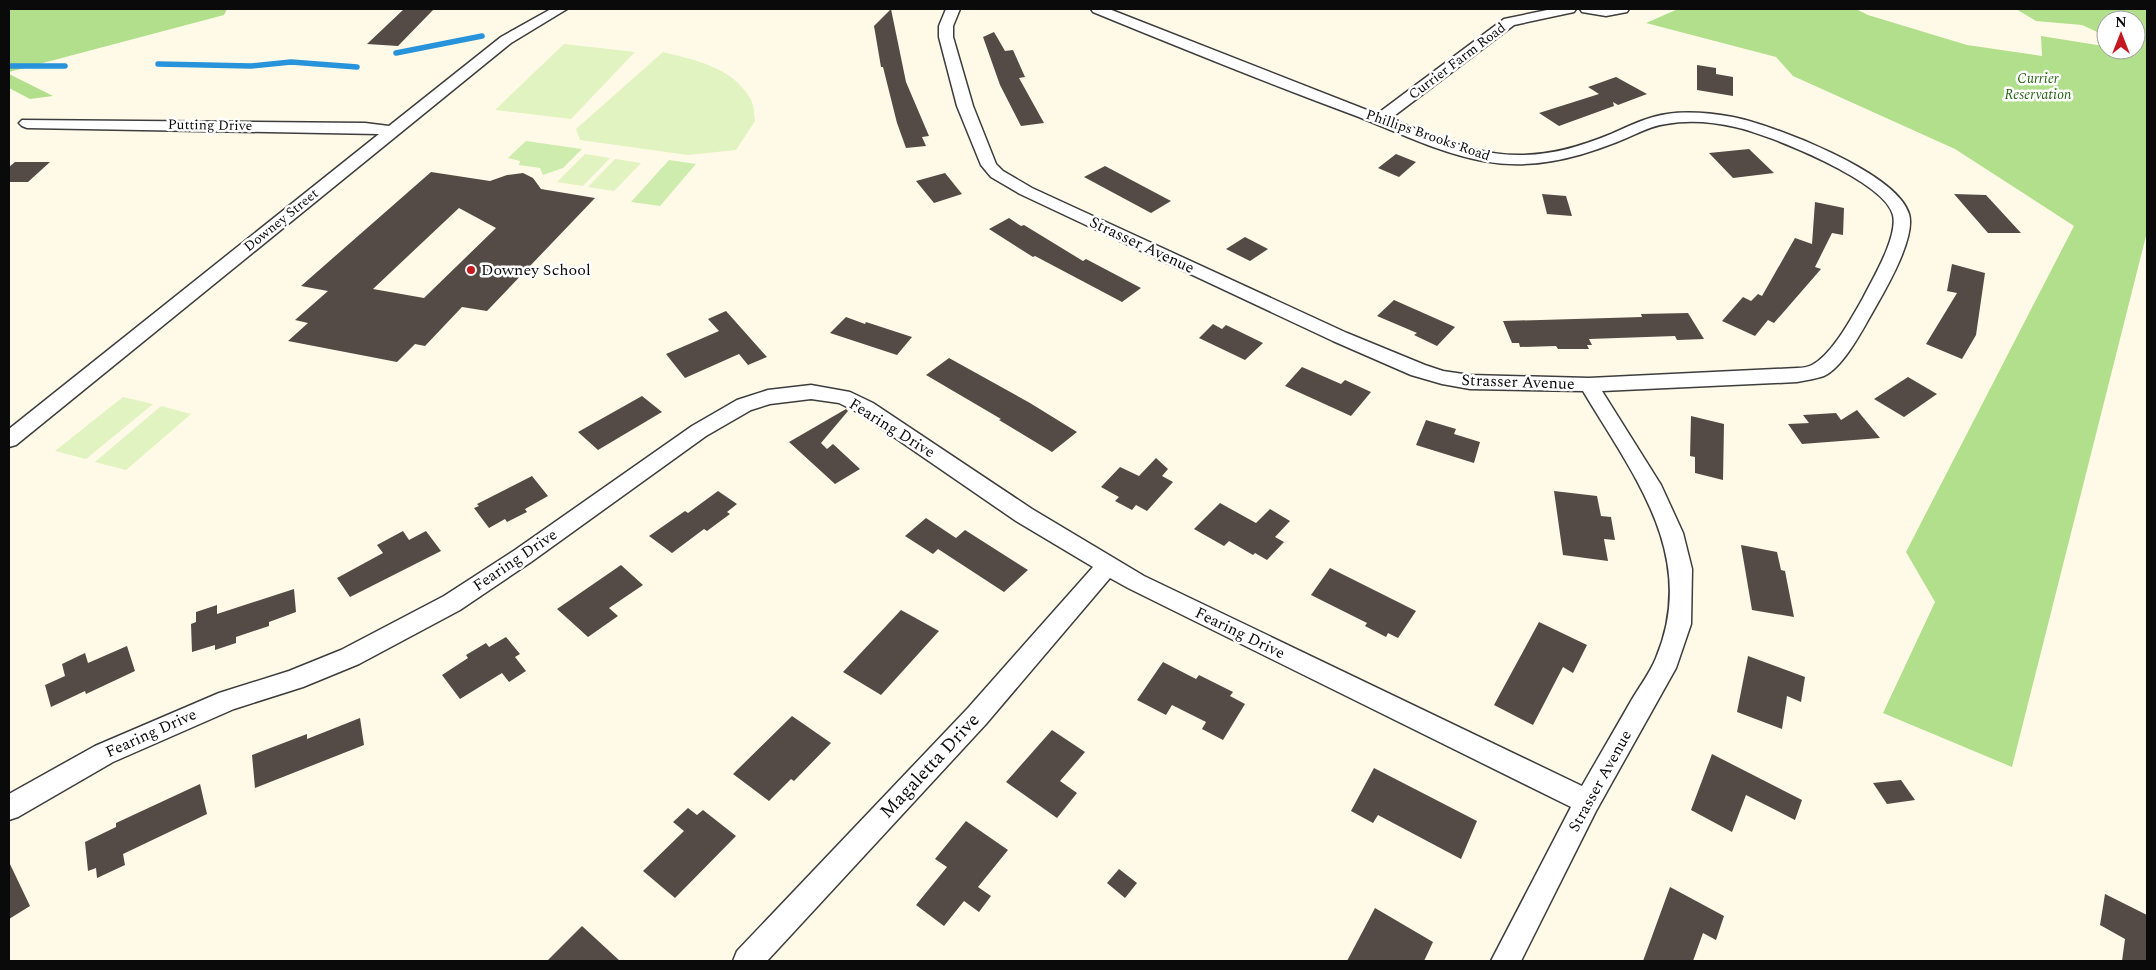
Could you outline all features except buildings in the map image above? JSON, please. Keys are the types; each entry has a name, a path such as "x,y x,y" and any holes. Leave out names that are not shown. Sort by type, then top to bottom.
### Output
{"street":[{"name":"Downey Street","path":"9,440 506,40 560,9"},
{"name":"Strasser Avenue","path":"953,9 946,26 946,37 965,106 989,165 997,174 1026,191 1340,337 1418,370 1470,382 1589,385 1653,491 1672,533 1681,569 1679,624 1668,661 1587,802 1506,961"},
{"name":"Phillips Brooks Road","path":"1098,9 1297,89 1490,159 1520,160 1564,156 1665,120 1711,118 1745,124 1788,138 1878,186 1885,191 1900,209 1902,223 1892,260 1849,335 1833,358 1819,370 1798,375 1589,385"},
{"name":"Currier Farm Road","path":"1380,119 1509,22 1569,9"},
{"path":"1587,9 1606,12 1622,9"},
{"name":"Putting Drive","path":"27,123 365,128 393,131"},
{"name":"Fearing Drive","path":"9,808 104,754 228,700 294,680 350,657 452,603 523,556 699,431 744,405 768,397 811,392 843,397 866,408 1024,515 1136,582 1587,802"},
{"name":"Magaletta Drive","path":"747,961 977,716 1107,566"}],"green space":[{"path":"9,9 227,9 224,15 9,72"},
{"name":"Currier Reservation","path":"1678,9 1856,9 1868,15 1967,45 2042,56 2041,36 2096,45 2096,60 2146,60 2146,10 2096,10 2096,31 2082,25 2036,21 2016,9 2147,9 2147,232 2012,767 1883,713 1935,602 1906,552 2074,226 1955,149 1793,76 1776,57 1646,23"},
{"path":"564,44 635,52 571,119 495,110"},
{"path":"663,52 712,66 742,87 751,100 755,121 736,150 688,155 580,140 576,129"},
{"path":"9,74 53,96 30,99 9,88"},
{"path":"526,141 582,149 563,168 543,175 540,168 519,165 520,161 508,158"},
{"path":"585,154 610,158 583,186 557,182"},
{"path":"615,159 641,163 614,191 588,187"},
{"path":"669,160 696,164 660,206 631,202"},
{"path":"123,397 153,404 86,459 55,451"},
{"path":"161,406 191,414 126,470 95,462"}],"waterway":[{"path":"396,53 482,36"},
{"path":"158,64 251,66 291,62 357,67"},
{"path":"9,66 65,66"}],"place":[{"name":"Downey School","path":"471,270"}]}
